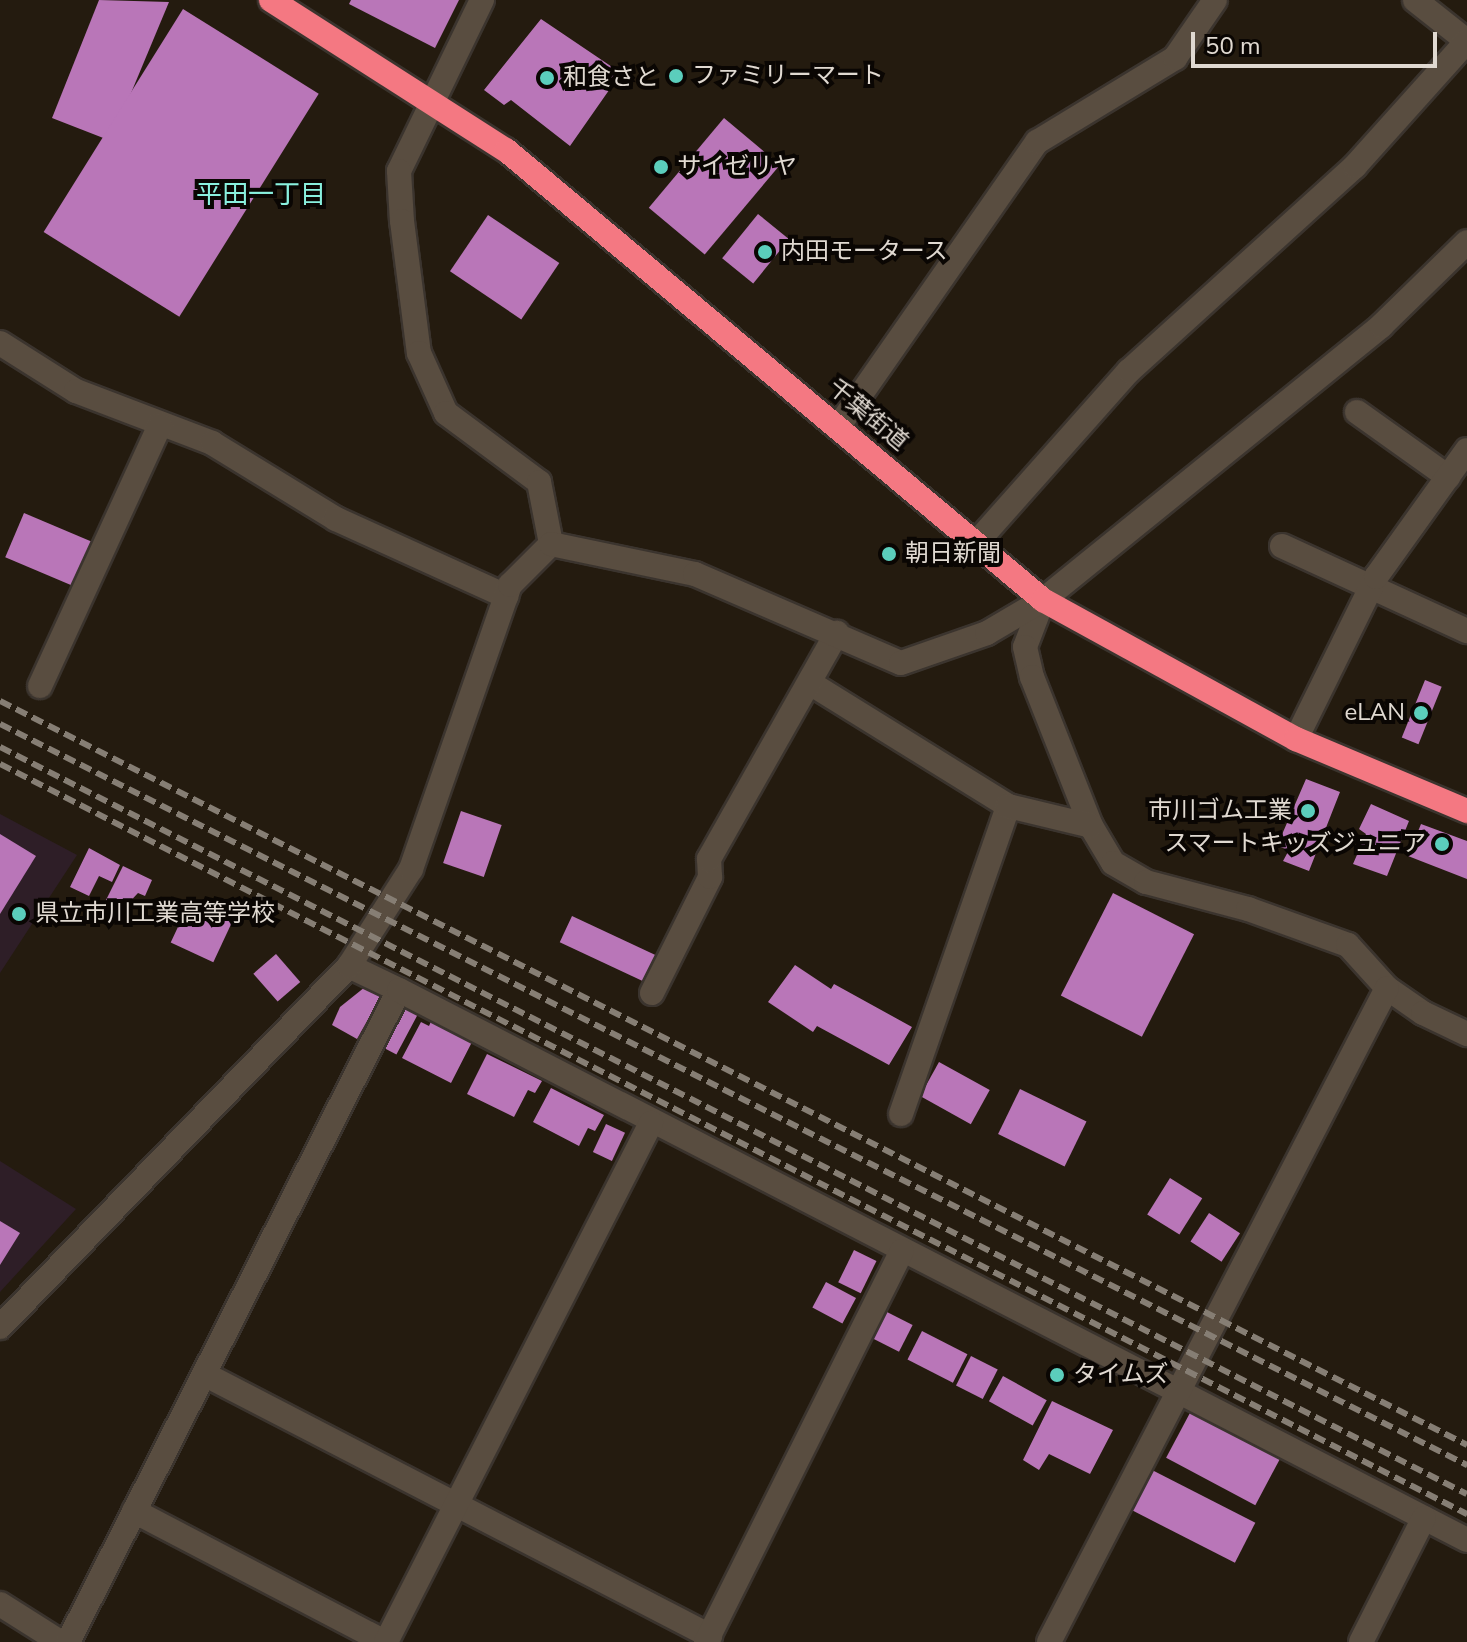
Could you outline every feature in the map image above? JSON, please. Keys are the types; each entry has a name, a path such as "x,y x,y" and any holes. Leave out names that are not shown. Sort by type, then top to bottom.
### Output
{"highway":[{"name":"千葉街道","path":"271,0 433,99 506,150 1043,600 1296,739 1467,811"}],"street":[{"path":"482,0 399,171 419,353 446,413 539,482 551,544"},
{"path":"838,427 1037,142 1175,58 1215,0"},
{"path":"977,542 1129,371 1355,166 1467,41 1415,0"},
{"path":"551,544 695,574 901,663 987,633 1043,600 1381,326 1467,242"},
{"path":"0,343 76,391 212,443 336,519 506,596"},
{"path":"1357,412 1448,477"},
{"path":"40,686 160,425"},
{"path":"1296,739 1372,585 1467,450"},
{"path":"0,1327 349,966 411,869 506,596 551,544"},
{"path":"1282,546 1467,631"},
{"path":"1043,600 1025,647 1028,662 1091,826 1113,863 1146,882 1248,909 1348,945 1387,988 1423,1013 1467,1034"},
{"path":"652,993 710,877 709,859 837,633"},
{"path":"810,683 1008,806 1091,826"},
{"path":"901,1114 1008,806"},
{"path":"349,966 1467,1540"},
{"path":"1049,1642 1180,1395 1387,988"},
{"path":"68,1642 399,990"},
{"path":"134,1511 385,1642 651,1123"},
{"path":"204,1374 708,1639 902,1251"},
{"path":"1361,1642 1424,1518"},
{"path":"0,1604 60,1642"}],"shaded area":[{"name":"県立市川工業高等学校","path":"0,814 77,855 0,973"},
{"path":"0,1161 76,1209 0,1292"}],"building":[{"path":"99,0 169,2 111,141 52,118"},
{"path":"351,0 459,0 435,48 349,4"},
{"path":"183,9 319,94 179,317 44,232"},
{"path":"541,19 621,73 570,146 511,100 504,105 484,90"},
{"path":"724,118 780,165 705,255 649,208"},
{"path":"758,214 789,239 753,283 722,258"},
{"path":"488,215 559,263 521,319 450,271"},
{"path":"24,513 95,543 76,587 5,557"},
{"path":"1425,680 1442,687 1418,744 1402,737"},
{"path":"1306,779 1340,792 1309,871 1283,861 1289,850 1277,846"},
{"path":"1371,804 1409,821 1387,876 1353,864 1366,834 1359,829"},
{"path":"461,811 502,825 484,877 443,863"},
{"path":"1421,824 1467,841 1467,879 1408,856"},
{"path":"0,834 36,856 0,914"},
{"path":"89,848 120,865 112,882 99,876 89,896 70,887"},
{"path":"123,866 152,880 145,896 138,893 123,909 106,900"},
{"path":"1113,893 1194,934 1142,1037 1061,995"},
{"path":"191,899 234,919 213,962 171,943"},
{"path":"572,916 655,955 643,981 560,942"},
{"path":"276,954 300,982 278,1002 253,974"},
{"path":"795,965 831,989 834,984 912,1027 889,1065 817,1026 813,1032 768,1002"},
{"path":"365,987 381,996 357,1039 332,1025 340,1007"},
{"path":"399,1005 418,1015 396,1055 378,1045"},
{"path":"432,1019 473,1040 451,1083 402,1058 421,1022 429,1026"},
{"path":"487,1054 542,1081 535,1093 528,1090 514,1117 467,1094"},
{"path":"939,1062 990,1090 971,1124 920,1096"},
{"path":"551,1088 604,1115 595,1131 588,1128 579,1146 533,1122"},
{"path":"1020,1089 1087,1121 1065,1166 998,1134"},
{"path":"606,1124 625,1133 612,1161 593,1152"},
{"path":"1170,1178 1202,1198 1179,1235 1147,1214"},
{"path":"1209,1213 1240,1233 1222,1262 1190,1242"},
{"path":"0,1221 20,1233 0,1265"},
{"path":"854,1250 876,1261 861,1293 838,1282"},
{"path":"826,1282 856,1298 842,1324 812,1308"},
{"path":"885,1311 913,1325 899,1352 871,1338"},
{"path":"922,1331 967,1354 953,1383 907,1360"},
{"path":"971,1356 998,1370 983,1399 956,1385"},
{"path":"1003,1376 1047,1400 1033,1426 989,1401"},
{"path":"1052,1401 1113,1430 1090,1474 1049,1454 1039,1470 1023,1460"},
{"path":"1191,1411 1280,1458 1255,1505 1166,1458"},
{"path":"1152,1470 1255,1523 1235,1563 1132,1510"}],"railway":[{"path":"0,701 1467,1445"},
{"path":"0,724 1467,1465"},
{"path":"0,747 1467,1494"},
{"path":"0,764 1467,1514"}],"place":[{"name":"ファミリーマート","path":"676,76"},
{"name":"和食さと","path":"547,78"},
{"name":"サイゼリヤ","path":"661,167"},
{"name":"内田モータース","path":"765,252"},
{"name":"朝日新聞","path":"889,554"},
{"name":"eLAN","path":"1421,713"},
{"name":"市川ゴム工業","path":"1308,811"},
{"name":"スマートキッズジュニア","path":"1442,844"},
{"name":"県立市川工業高等学校","path":"19,914"},
{"name":"タイムズ","path":"1057,1375"}],"district":[{"name":"平田一丁目","path":"261,195"}]}
